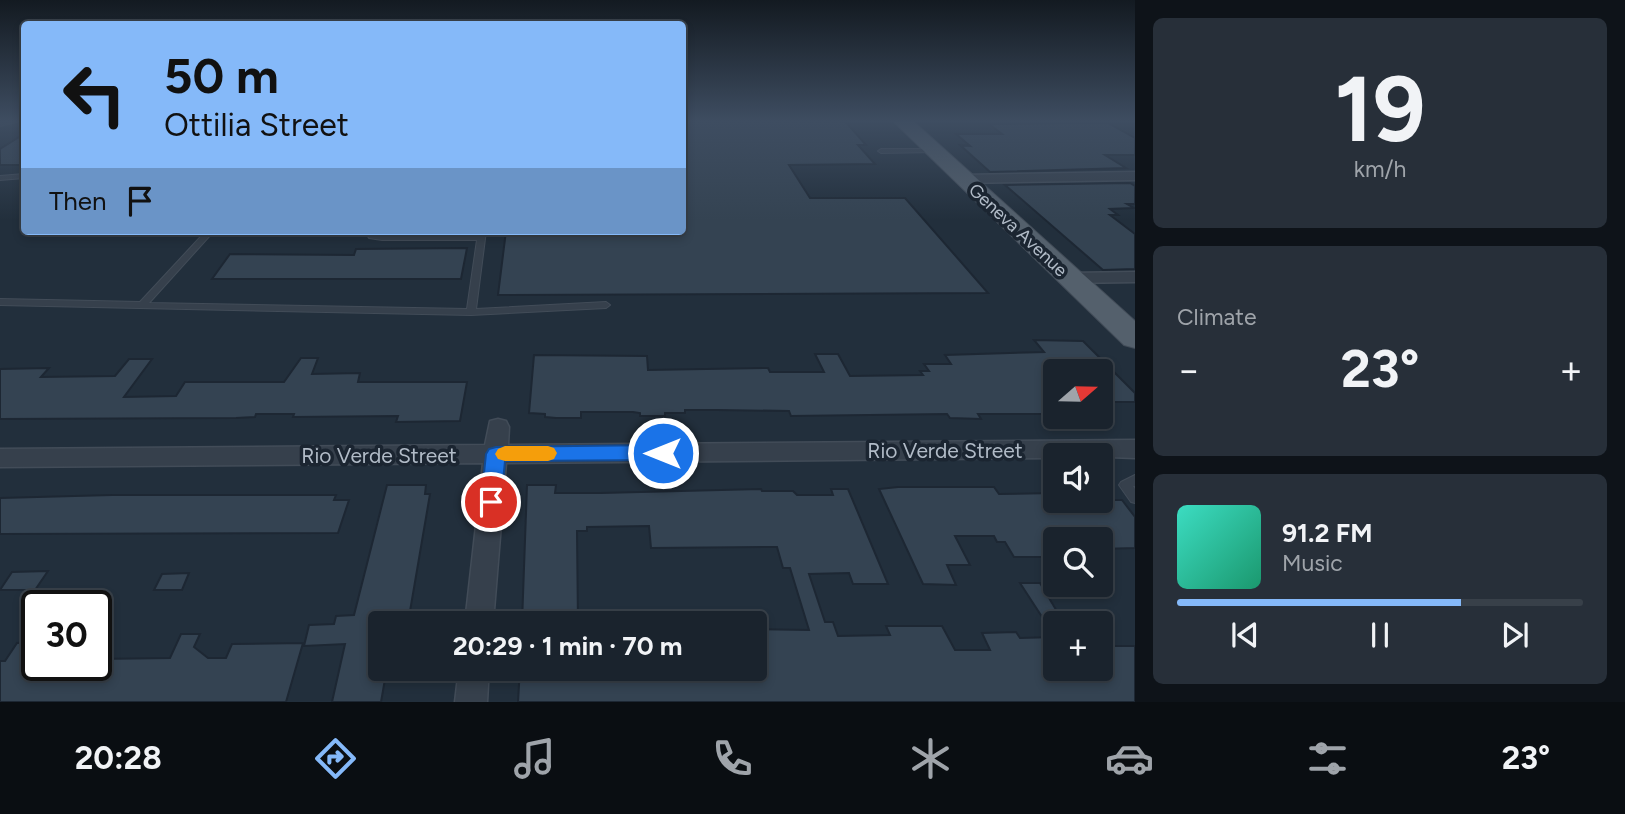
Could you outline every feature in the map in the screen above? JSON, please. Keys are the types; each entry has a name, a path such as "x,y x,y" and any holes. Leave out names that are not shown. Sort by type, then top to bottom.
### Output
{"main road":[{"name":"Geneva Avenue","path":"937,154 1135,338"}],"street":[{"path":"964,179 1135,176"},
{"path":"1070,278 1135,277"},
{"path":"480,611 499,427"},
{"name":"Rio Verde Street","path":"0,458 1135,449"},
{"path":"471,702 473,681"}],"lane":[{"path":"0,178 21,176"},
{"path":"142,305 206,235"},
{"path":"372,235 382,239 461,235"},
{"path":"471,312 481,235"},
{"path":"0,302 471,312 606,305"},
{"path":"1135,480 1125,485 1135,498"}],"building":[{"path":"0,154 21,154 21,165 0,165"},
{"path":"686,154 866,154 875,164 789,165 810,198 905,198 988,293 498,295 506,235 686,235"},
{"path":"970,154 1135,154 1105,155 1126,168 990,172"},
{"path":"1130,183 1135,186 1135,204 1127,204 1134,208 1110,209 1118,215 1110,215 1135,234 1135,269 1103,270 1005,185"},
{"path":"467,248 461,279 212,279 230,254 354,255 356,249"},
{"path":"1034,340 1083,341 1101,359 1043,359 1043,414 978,414 981,419 950,418 947,414 791,416 789,411 717,410 685,410 685,413 665,413 665,416 640,416 640,413 633,412 581,412 581,418 545,417 545,414 529,413 534,355 647,356 648,370 768,368 770,372 824,372 815,354 838,354 850,376 923,375 920,371 929,371 924,364 951,364 945,355 1044,352"},
{"path":"301,358 318,358 312,374 360,373 358,382 467,382 460,421 396,422 398,416 293,417 294,414 256,414 255,417 236,418 0,419 0,369 49,368 41,377 115,376 129,359 152,359 124,397 176,396 185,382 284,382"},
{"path":"1113,371 1135,393 1135,402 1113,402"},
{"path":"387,485 426,485 425,494 430,494 410,611 368,611 368,681 385,681 381,702 332,702 345,644 304,646 309,625 334,624 336,616 354,615"},
{"path":"527,485 556,485 555,493 761,489 793,491 797,495 833,495 831,489 848,489 888,584 853,584 849,573 809,574 825,622 833,622 838,636 890,635 886,626 942,626 955,650 990,650 982,633 1016,632 1020,638 1043,637 1043,681 1113,681 1113,646 1135,646 1135,702 518,702 519,681 767,681 767,629 809,630 790,568 783,568 777,547 651,548 649,526 587,527 587,531 577,531 578,611 522,611"},
{"path":"994,487 999,494 1043,493 1043,513 1113,513 1113,500 1122,500 1135,517 1135,548 1113,549 1113,527 1043,527 1043,557 1014,557 1005,542 997,542 994,536 955,536 970,565 947,565 956,585 923,584 879,489"},
{"path":"336,495 334,500 349,500 338,533 0,534 0,498"},
{"path":"48,571 35,590 0,590 12,572"},
{"path":"189,573 182,590 154,590 162,574"},
{"path":"1020,583 1040,583 1043,597 1048,597 1057,611 1043,611 1043,618"},
{"path":"181,634 200,634 194,647 208,658 226,658 232,644 303,643 286,702 0,702 0,661 5,661 17,643 21,643 21,681 112,681 112,659 170,658"}],"slow traffic":[{"path":"505,454 548,453"}],"route":[{"path":"491,502 496,454 663,453"}]}
